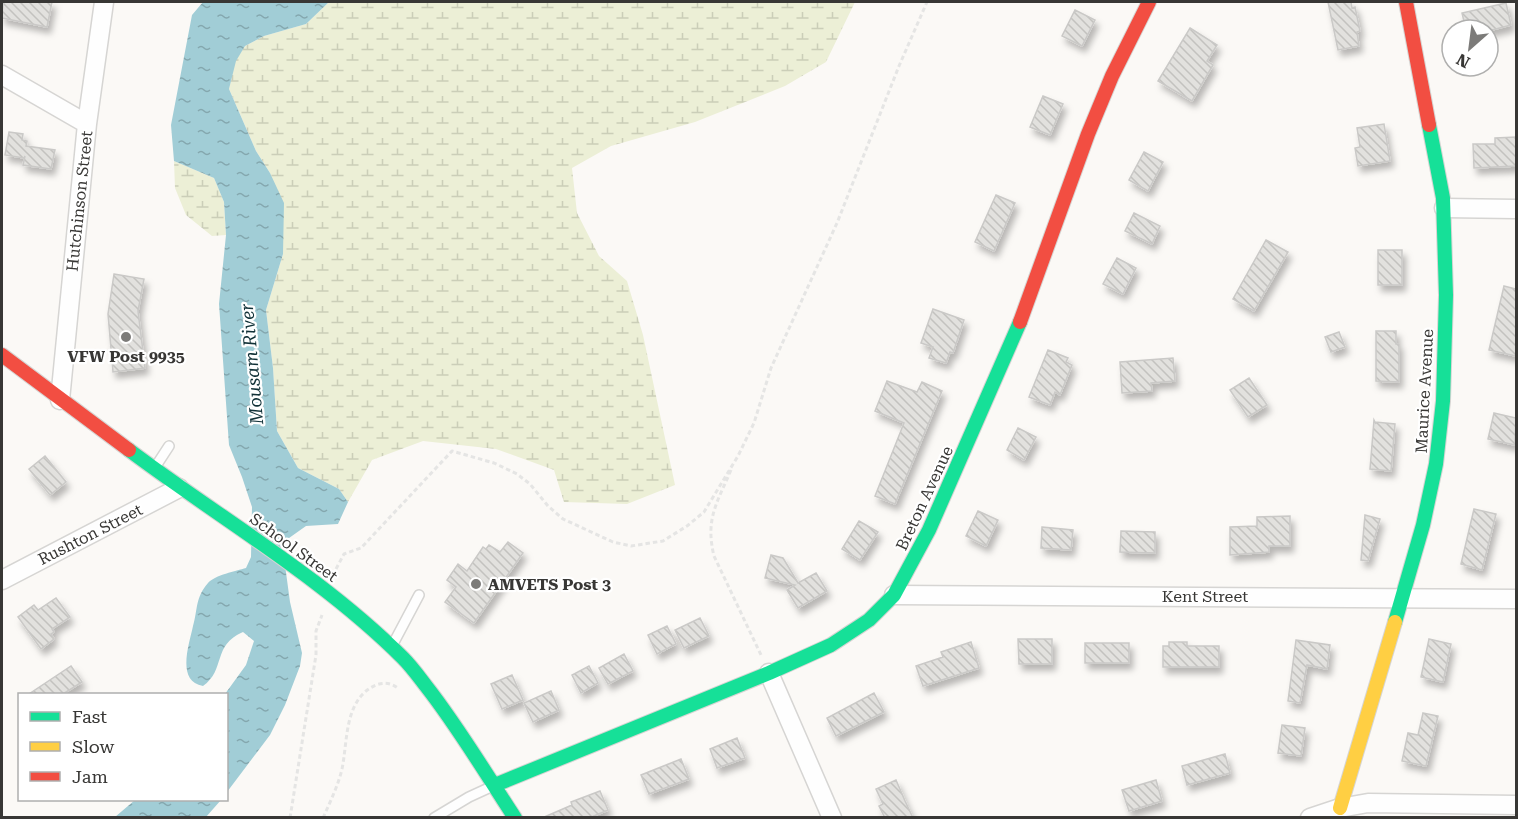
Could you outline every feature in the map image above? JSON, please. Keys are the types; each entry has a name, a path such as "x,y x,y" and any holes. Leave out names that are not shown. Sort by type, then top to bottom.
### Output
{"street":[{"name":"Hutchinson Street","path":"60,400 72,320 87,124 104,2"},
{"name":"Breton Avenue","path":"495,785 769,673 831,645 869,621 894,595 929,530 1021,321 1088,134 1112,76 1149,2"},
{"name":"Maurice Avenue","path":"1340,808 1423,525 1435,470 1442,412 1446,295 1444,208 1406,2"},
{"path":"2,75 87,124"},
{"path":"1444,208 1516,209"},
{"name":"School Street","path":"2,356 154,470 287,561 357,615 405,660 445,710 515,818"},
{"name":"Rushton Street","path":"2,580 179,488"},
{"name":"Kent Street","path":"894,595 1516,598"},
{"path":"769,673 832,818"},
{"path":"1310,818 1340,808 1368,803 1516,805"}],"lane":[{"path":"154,470 169,446"},
{"path":"392,647 419,595"},
{"path":"434,818 469,797 495,785"}],"path":[{"path":"769,673 714,556 710,540 712,515 754,423 771,368 837,223 927,2"},
{"path":"290,818 316,655 316,631 333,574 344,554 361,548 452,451 495,463 517,474 530,484 548,506 563,519 613,542 631,546 663,541 704,512 738,456"},
{"path":"323,818 342,768 346,732 356,702 362,694 381,683 391,683 402,690"}],"green space":[{"path":"329,2 855,2 826,62 785,86 695,122 611,146 572,168 577,213 599,256 627,281 643,335 675,485 627,504 564,502 554,470 496,449 423,441 372,460 348,502 339,489 298,468 277,431 266,310 283,254 270,173 256,151 229,89 235,61 245,46 264,36 306,24"},
{"path":"174,161 214,178 224,202 226,235 212,236 186,215 175,188"}],"water":[{"name":"Mousam River","path":"203,2 329,2 306,24 264,36 245,46 236,61 229,89 256,151 270,173 284,203 283,254 266,310 277,431 298,468 339,489 348,502 338,524 306,526 282,543 290,602 302,653 300,666 270,735 228,791 228,693 226,693 246,665 254,641 243,632 233,637 223,651 215,673 203,686 195,683 189,677 186,661 198,604 204,588 215,578 246,568 251,557 252,507 229,445 219,304 226,235 224,202 214,178 174,161 171,125 192,15"},
{"path":"134,801 220,801 206,817 115,817"}],"building":[{"path":"3,2 52,2 47,27 2,18"},
{"path":"1328,2 1351,2 1352,8 1355,7 1360,31 1357,32 1359,46 1338,50"},
{"path":"1506,3 1511,25 1500,28 1500,18 1463,18 1462,13"},
{"path":"1075,10 1095,20 1082,46 1062,36"},
{"path":"1190,28 1217,45 1207,61 1213,65 1192,101 1158,81"},
{"path":"1043,96 1063,104 1050,135 1030,127"},
{"path":"1384,124 1390,161 1358,166 1355,148 1360,147 1357,128"},
{"path":"9,132 23,134 22,140 27,141 26,146 55,150 51,169 23,165 25,156 24,158 5,155"},
{"path":"1516,137 1516,166 1474,168 1473,144 1495,144 1495,138"},
{"path":"1144,152 1163,162 1148,191 1129,180"},
{"path":"996,195 1015,203 994,251 975,242"},
{"path":"1134,213 1160,226 1152,244 1125,231"},
{"path":"1266,240 1288,252 1254,311 1233,299"},
{"path":"1378,250 1402,250 1402,285 1378,285"},
{"path":"1117,258 1136,268 1123,294 1103,284"},
{"name":"VFW Post 9935","path":"114,274 144,279 138,311 145,368 113,372 108,314"},
{"path":"1504,286 1516,289 1516,356 1489,350"},
{"path":"933,309 964,320 953,353 950,352 946,363 929,358 933,347 921,343"},
{"path":"1376,331 1396,331 1396,344 1399,344 1399,382 1376,381"},
{"path":"1339,332 1345,347 1331,352 1325,337"},
{"path":"1048,350 1068,358 1066,362 1072,365 1060,395 1055,392 1050,405 1029,397"},
{"path":"1173,358 1175,381 1151,383 1152,391 1122,393 1120,362"},
{"path":"1249,378 1267,405 1248,417 1230,390"},
{"path":"887,381 917,392 922,382 942,391 895,504 875,496 904,423 875,411"},
{"path":"1494,413 1516,418 1515,445 1488,439"},
{"path":"1374,420 1376,424 1376,422 1395,424 1391,471 1370,469"},
{"path":"1018,428 1036,437 1024,460 1007,450"},
{"path":"45,456 66,482 50,495 29,469"},
{"path":"1474,509 1496,514 1482,570 1461,564"},
{"path":"978,511 998,520 986,546 966,536"},
{"path":"1365,515 1380,519 1368,561 1361,560"},
{"path":"1290,516 1290,546 1269,546 1269,552 1230,555 1230,527 1257,526 1257,517"},
{"path":"859,521 878,532 860,560 842,549"},
{"path":"1042,527 1073,530 1071,550 1041,548"},
{"path":"1121,531 1155,532 1155,553 1120,552"},
{"name":"AMVETS Post 3","path":"508,542 523,553 474,623 445,602 456,587 447,580 458,564 467,571 483,547 486,549 489,545 500,552"},
{"path":"771,555 783,558 798,583 816,573 827,591 798,608 787,590 795,585 765,578"},
{"path":"56,598 70,617 52,629 54,632 51,634 54,639 41,649 18,617 34,605 38,610"},
{"path":"700,618 709,636 684,648 675,630"},
{"path":"667,626 676,644 657,654 648,635"},
{"path":"1018,639 1052,639 1052,664 1019,664"},
{"path":"1429,639 1451,644 1443,682 1421,677"},
{"path":"1296,640 1330,645 1327,669 1307,665 1300,703 1288,701"},
{"path":"971,642 979,668 923,686 916,666 943,657 941,652"},
{"path":"1169,642 1187,642 1187,646 1219,646 1219,667 1163,667 1163,646 1169,646"},
{"path":"1085,643 1129,643 1129,663 1085,663"},
{"path":"624,654 633,671 608,684 599,668"},
{"path":"71,666 82,682 65,693 30,693"},
{"path":"589,666 598,683 581,693 572,675"},
{"path":"512,675 523,700 502,709 491,684"},
{"path":"551,691 559,710 533,722 524,703"},
{"path":"874,693 884,712 836,736 827,718"},
{"path":"1423,713 1438,716 1426,766 1402,761 1408,733 1418,735"},
{"path":"1282,725 1305,728 1301,756 1278,753"},
{"path":"737,738 745,758 717,768 710,749"},
{"path":"1225,754 1230,773 1187,785 1182,766"},
{"path":"681,759 689,779 649,794 641,775"},
{"path":"896,780 913,818 885,818 879,806 883,804 876,789"},
{"path":"1156,780 1162,801 1129,811 1122,790"},
{"path":"600,791 608,810 589,818 542,818 572,805 571,802"}],"traffic: fast":[{"path":"1395,622 1423,525 1436,464 1443,401 1446,295 1443,198 1429,125"},
{"path":"495,785 769,673 831,645 869,620 894,595 929,530 1020,322"},
{"path":"129,450 305,575 339,601 403,658 450,718 515,818"}],"traffic: slow":[{"path":"1340,808 1395,622"}],"traffic: jam":[{"path":"1020,322 1088,134 1112,76 1149,2"},
{"path":"1406,2 1429,125"},
{"path":"2,355 129,450"}],"place":[{"name":"VFW Post 9935","path":"126,337"},
{"name":"AMVETS Post 3","path":"476,584"}]}
